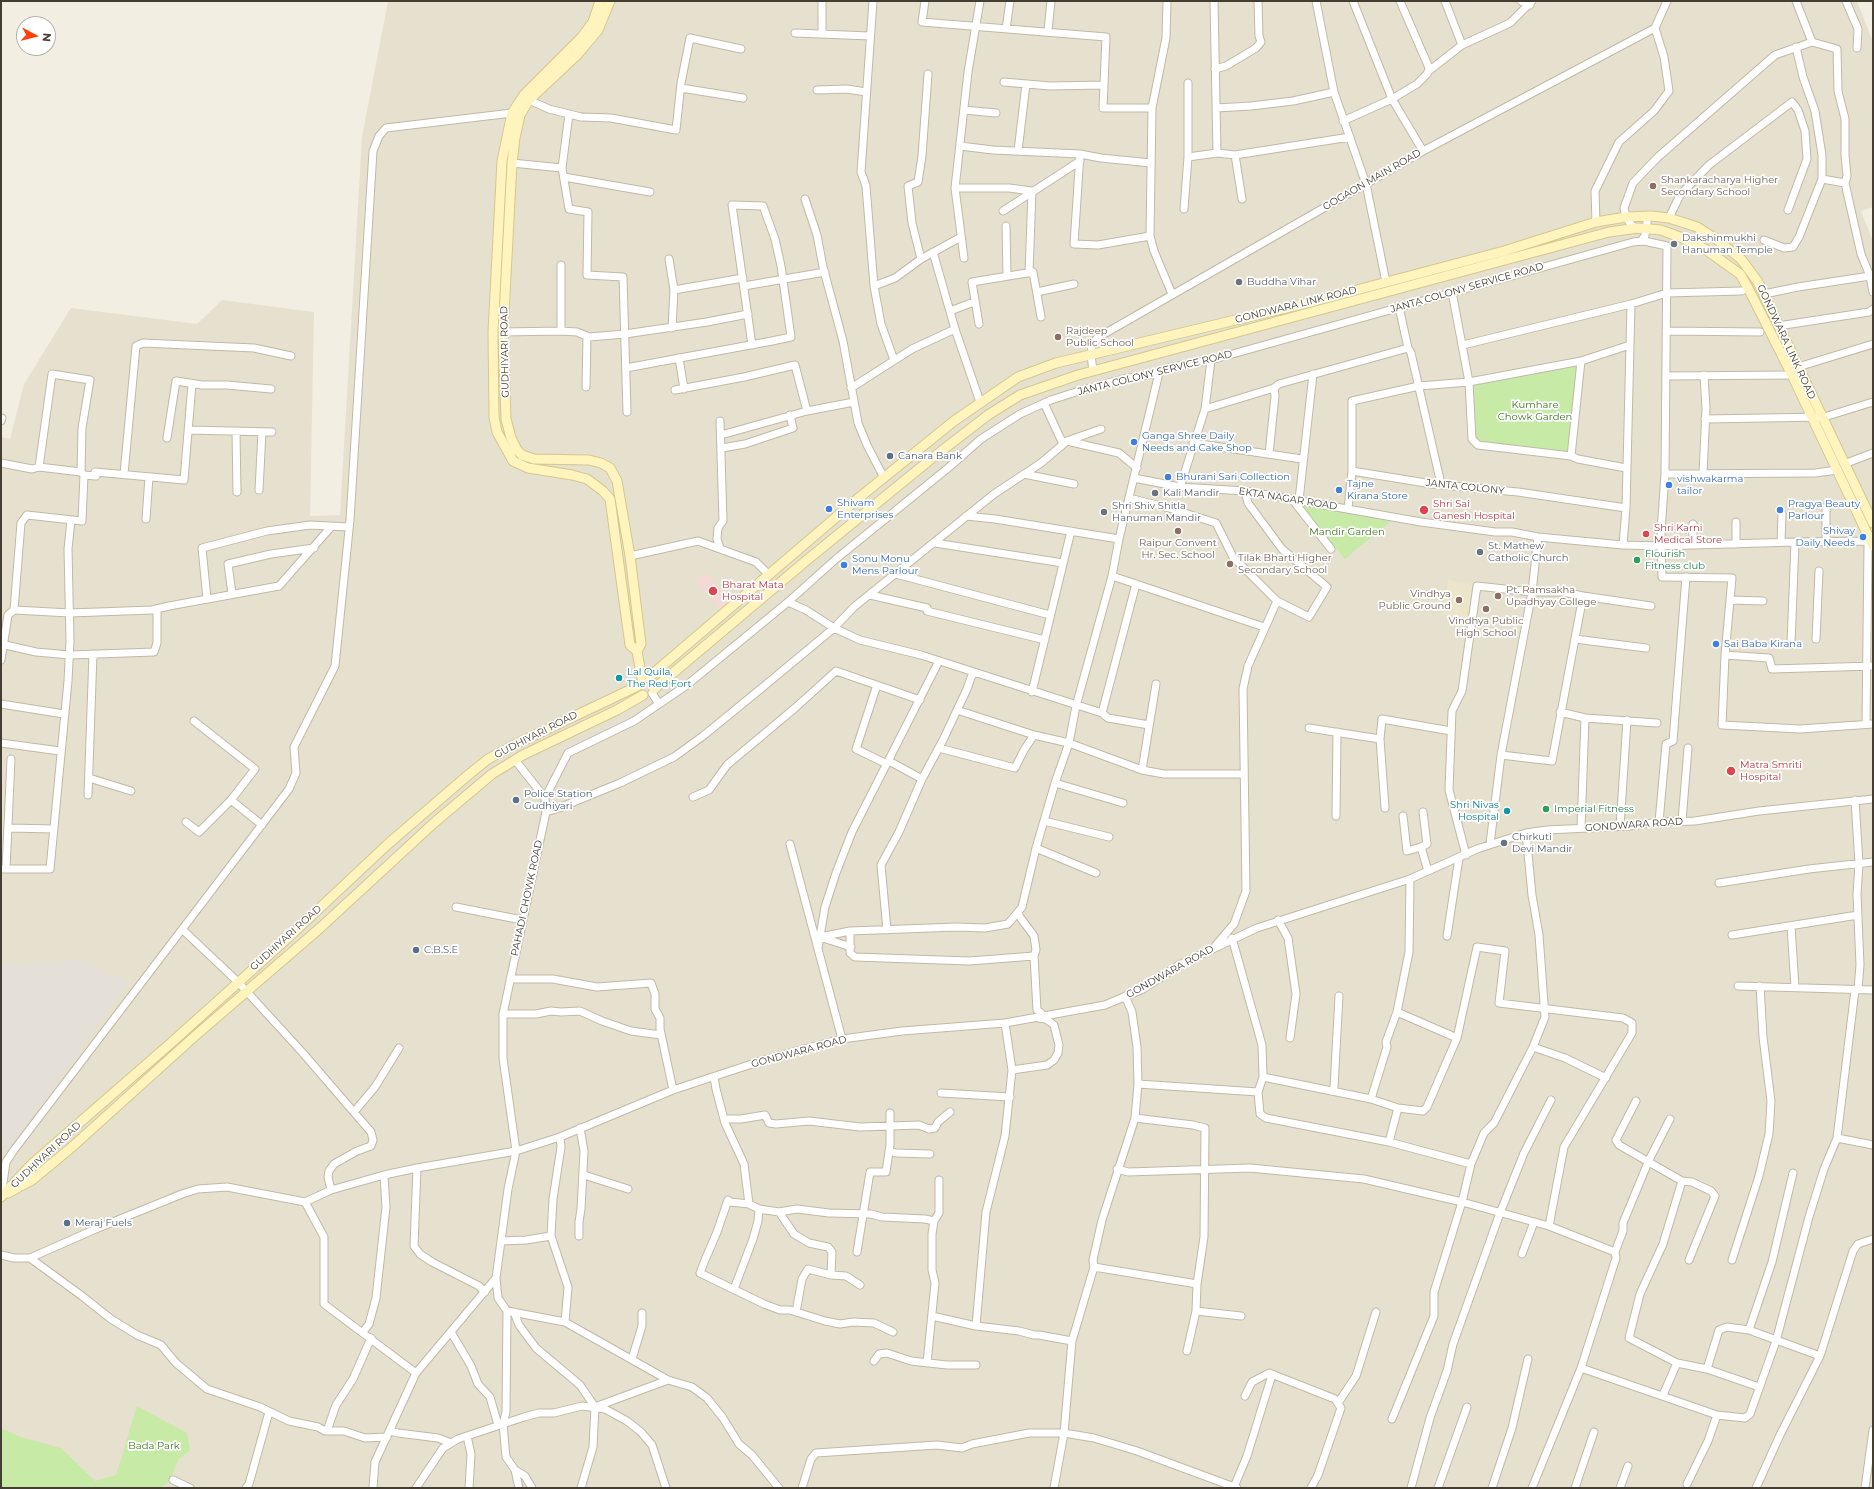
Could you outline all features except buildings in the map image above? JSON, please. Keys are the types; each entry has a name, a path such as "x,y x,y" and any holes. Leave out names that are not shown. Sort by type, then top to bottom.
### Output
{"street":[{"name":"GUDHIYARI ROAD","path":"1,1197 31,1165 238,982 388,844 446,793 488,759 643,681 637,651 630,645 610,500 603,491 587,479 528,468 512,461 496,432 495,422 493,332 502,161 512,113 524,95 582,37 593,22 600,1"},
{"name":"GUDHIYARI ROAD","path":"610,1 598,30 577,55 529,100 520,115 512,163 503,332 506,419 511,438 517,450 522,455 534,459 589,460 601,463 610,468 617,481 630,556 641,644 637,651"},
{"path":"822,1 822,33"},
{"path":"873,1 861,172 866,186 874,286 881,324 894,360"},
{"path":"924,1 922,22 1048,31 1106,37 1103,108 1152,108"},
{"path":"964,258 955,188 968,72 980,1"},
{"path":"1006,29 1010,1"},
{"path":"1048,31 1051,1"},
{"path":"1167,1 1166,38 1152,108 1150,236 1154,251 1172,294"},
{"path":"1214,1 1217,153"},
{"path":"1215,69 1226,66 1256,48 1261,42 1259,36 1258,1"},
{"path":"1316,1 1325,53 1334,92 1366,184 1380,246 1386,282"},
{"path":"1353,1 1360,22 1392,99 1423,151"},
{"path":"1400,1 1430,70"},
{"path":"1445,1 1462,45"},
{"path":"1521,1 1531,3"},
{"path":"1596,222 1595,191 1619,142 1654,111 1669,91 1664,57 1655,28 1667,1"},
{"path":"1796,1 1812,42"},
{"path":"1846,1 1858,29 1857,48"},
{"path":"1343,121 1392,99 1417,84 1429,69 1430,70 1462,45 1510,22 1531,3"},
{"name":"GOGAON MAIN ROAD","path":"1093,371 1091,355 1092,346 1097,338 1423,151 1655,28"},
{"path":"795,33 870,36"},
{"path":"529,100 549,110 581,117 611,118 676,130 681,88 690,38 741,49"},
{"path":"1642,228 1632,226 1626,217 1624,208 1633,183 1658,157 1775,55 1812,42 1837,49 1838,91 1845,119 1845,155 1847,176 1845,183 1861,254 1870,276 1873,292"},
{"path":"1764,240 1784,248 1793,247 1799,237 1822,179 1822,154 1815,111 1803,77 1796,47"},
{"path":"921,259 912,223 908,186 918,182 922,156 928,74"},
{"path":"1004,82 1026,84 1103,85"},
{"path":"1184,209 1188,157 1188,83"},
{"path":"1018,151 1026,84"},
{"path":"681,88 743,98"},
{"path":"817,90 847,89 866,92"},
{"path":"1216,108 1293,101 1334,92"},
{"path":"1669,218 1680,195 1709,164 1792,102 1798,110 1806,131 1807,159 1788,210"},
{"path":"964,110 996,113"},
{"path":"1,1197 6,1162 289,788 296,773 294,747 335,666 349,527 373,151 378,136 386,128 512,113"},
{"path":"569,114 562,168 570,209 588,212 587,275 622,277 627,412"},
{"path":"1188,157 1217,153 1235,155 1350,137"},
{"path":"960,146 1151,163"},
{"path":"1235,155 1242,199"},
{"path":"1003,211 1080,157"},
{"path":"1080,157 1074,244 1098,244 1150,236"},
{"path":"512,163 562,168"},
{"path":"564,177 650,192"},
{"path":"1822,179 1845,183"},
{"path":"955,188 1009,188 1032,191"},
{"path":"1029,273 1032,191"},
{"path":"804,199 817,235 843,341 858,423 867,445 884,478"},
{"path":"626,368 752,345 791,337 775,239 763,206 732,205 752,345"},
{"path":"1648,216 1642,228 1644,241 1667,246 1665,474 1660,546 1662,577 1732,578 1725,655 1722,725 1800,729 1869,724 1871,544 1841,467"},
{"name":"GONDWARA LINK ROAD","path":"643,681 768,574 884,478 980,402 1018,377 1056,363 1386,282 1504,250 1596,222 1626,217 1648,216 1669,218 1697,227 1716,239 1741,259 1758,282 1764,294 1822,417 1841,467"},
{"path":"1006,226 1007,276"},
{"name":"GONDWARA LINK ROAD","path":"650,692 807,560 988,415 1020,395 1093,371 1609,232 1642,228 1661,230 1699,246 1740,274 1792,375 1812,418 1841,467 1870,508 1873,523"},
{"path":"874,286 895,278 921,259 961,237"},
{"name":"JANTA COLONY SERVICE ROAD","path":"659,704 709,668 788,602 836,558 948,468 981,439 1020,414 1044,403 1089,388 1123,379 1159,373 1167,368 1211,360 1633,242 1644,241"},
{"path":"933,252 955,330 980,402"},
{"path":"669,259 674,290 672,328"},
{"path":"561,265 561,331"},
{"path":"744,286 825,272"},
{"path":"979,324 974,302 972,282 1033,272 1041,317"},
{"path":"1764,294 1798,287 1870,276"},
{"path":"674,290 743,278"},
{"path":"1037,292 1074,284"},
{"path":"1463,345 1631,304 1667,293 1742,291"},
{"path":"1452,292 1469,382 1472,439 1478,445 1572,456 1578,459 1626,468"},
{"path":"950,311 974,302"},
{"path":"1623,545 1626,508 1631,304"},
{"path":"1400,307 1408,348 1411,353 1441,484"},
{"path":"1778,326 1869,312 1873,309"},
{"path":"503,332 561,331 577,332 587,336 625,334 672,328 748,314"},
{"path":"851,388 912,349 955,330"},
{"path":"1666,331 1760,332"},
{"path":"586,387 587,336"},
{"path":"124,474 136,346 143,343 254,348 291,356"},
{"path":"1798,367 1873,344"},
{"path":"1348,508 1352,471 1352,401 1419,386 1469,382 1581,361 1630,345"},
{"path":"1205,409 1274,388 1279,384 1408,348"},
{"path":"679,358 684,389"},
{"path":"1180,487 1205,409 1211,360"},
{"path":"1572,456 1581,361"},
{"path":"675,390 795,366 808,411"},
{"path":"820,937 850,932 985,928 1008,924 1022,907 1036,848 1055,783 1069,743 1076,706 1112,576 1128,498 1137,468 1159,373"},
{"path":"14,610 21,522 27,515 82,521 83,421 90,380 52,374 39,467"},
{"path":"1313,374 1302,459 1295,499 1331,549"},
{"path":"1703,474 1705,419 1704,375"},
{"path":"1666,376 1792,375"},
{"path":"167,438 176,382 271,389"},
{"path":"1,463 32,469 39,467 96,476 95,472 184,480 192,384"},
{"path":"1270,454 1275,396 1274,388"},
{"path":"721,435 790,415 854,402"},
{"path":"1705,419 1822,417 1873,402"},
{"path":"1044,403 1065,442"},
{"path":"722,448 745,444 793,428 790,415"},
{"path":"495,422 506,419"},
{"path":"720,421 722,448 722,521 718,528 717,539 720,548"},
{"path":"546,812 614,785 674,757 703,736 834,628 854,607 994,494 1041,463 1065,442 1101,429"},
{"path":"188,430 272,432"},
{"path":"236,431 237,492"},
{"path":"259,490 262,432"},
{"path":"1065,442 1119,453 1137,468"},
{"path":"1193,444 1302,459"},
{"path":"1665,474 1815,473 1841,467 1873,453"},
{"name":"JANTA COLONY","path":"1352,471 1441,484 1518,492 1626,508"},
{"path":"1024,474 1074,484"},
{"path":"146,519 148,477"},
{"name":"EKTA NAGAR ROAD","path":"1134,478 1180,487 1244,491 1421,522 1538,537 1623,545 1660,546 1781,542 1871,544"},
{"path":"1128,498 1169,508 1216,523 1233,557 1277,600 1309,617 1327,587 1282,549 1248,502 1244,491"},
{"path":"1826,507 1826,542"},
{"path":"1781,542 1782,514"},
{"path":"966,516 1071,530 1119,539"},
{"path":"11,759 9,828 4,869 50,868 57,809 60,751 70,655 68,549 71,520"},
{"path":"1736,522 1736,544"},
{"path":"1692,524 1693,545"},
{"path":"207,599 202,548 267,531 310,525 349,527"},
{"path":"1,660 8,615 14,610 70,613 121,612 157,609 279,586 331,527"},
{"path":"1032,692 1071,530"},
{"path":"1490,844 1501,755 1532,592 1538,537"},
{"path":"630,556 698,542 720,548 726,552 756,562 768,574"},
{"path":"1791,644 1795,542"},
{"path":"935,543 1063,563"},
{"path":"232,594 228,564 271,554 314,548"},
{"path":"1816,639 1819,571"},
{"path":"896,574 1050,615"},
{"path":"1112,576 1264,627"},
{"path":"1659,822 1666,744 1673,742 1686,577"},
{"path":"1102,713 1136,584"},
{"path":"1447,936 1462,856 1449,790 1452,711 1462,691 1477,586 1532,592 1563,592 1651,606"},
{"path":"870,595 927,608 927,611 1045,640"},
{"path":"1501,755 1552,761 1583,596"},
{"path":"1214,947 1234,924 1246,891 1243,689 1248,666 1277,600"},
{"path":"1730,600 1763,602"},
{"path":"788,602 806,610 834,628 860,640 939,661 1032,692 1102,713 1108,718 1149,725"},
{"path":"3,644 36,652 70,655 154,652 157,643 157,609"},
{"path":"1575,638 1646,648"},
{"path":"88,795 90,778 93,654"},
{"path":"1725,655 1769,658 1772,669 1869,666"},
{"path":"818,948 826,907 836,874 852,832 939,661"},
{"path":"693,797 709,790 728,765 836,671 920,700"},
{"path":"887,930 881,865 899,832 922,779 957,710 973,672"},
{"path":"515,760 544,798 568,753 634,721 659,704 650,692 652,681 643,681 639,691 650,692"},
{"path":"1142,770 1156,684"},
{"path":"877,685 856,749 888,762 922,779"},
{"name":"GUDHIYARI ROAD","path":"1,1197 38,1176 320,928 460,800 492,774 515,760 617,710 650,692"},
{"path":"1,704 64,714"},
{"path":"957,710 1034,735 1069,743 1142,770 1164,774 1244,774"},
{"path":"1560,712 1586,718 1658,723"},
{"path":"1581,828 1586,718"},
{"path":"1385,808 1380,739 1382,720 1451,731"},
{"path":"1620,826 1627,720"},
{"path":"186,822 199,832 231,800 255,769 194,722"},
{"path":"1309,728 1380,739"},
{"path":"1336,732 1336,816"},
{"path":"939,748 1015,768 1034,735"},
{"path":"1,743 60,751"},
{"path":"1682,821 1688,748"},
{"path":"90,778 131,791"},
{"path":"1055,783 1123,803"},
{"path":"1,785 9,787"},
{"name":"PAHADI CHOWK ROAD","path":"544,798 546,812 503,1014 503,1058 516,1151 496,1278 498,1298 511,1311 519,1325 536,1348 580,1385 594,1407"},
{"name":"GONDWARA ROAD","path":"305,1202 331,1190 384,1175 516,1151 560,1137 673,1090 768,1059 842,1039 902,1031 1005,1023 1105,1005 1143,988 1179,965 1232,938 1278,920 1410,879 1490,844 1526,833 1682,821 1873,799"},
{"path":"231,800 262,824"},
{"path":"1581,1368 1661,1396 1663,1395 1717,1415 1745,1418 1750,1414 1776,1341 1809,1217 1824,1169 1837,1138 1855,990 1858,989 1860,965 1857,894 1859,864 1855,800"},
{"path":"1403,816 1407,851 1427,844 1423,812"},
{"path":"1044,821 1109,837"},
{"path":"9,828 54,829"},
{"path":"1392,1419 1434,1316 1434,1292 1462,1202 1471,1164 1484,1132 1494,1123 1533,1047 1544,1017 1539,935 1532,895 1526,833"},
{"path":"790,844 842,1039"},
{"path":"1421,847 1428,871"},
{"path":"1036,848 1096,873"},
{"path":"1719,884 1809,869 1873,862"},
{"path":"1371,1099 1387,1047 1386,1042 1397,1012 1409,952 1410,879"},
{"path":"456,907 522,920"},
{"path":"1012,1070 1047,1066 1054,1060 1058,1053 1059,1045 1054,1026 1046,1019 1038,1018 1040,1013 1037,1010 1034,956 1036,950 1034,936 1017,913"},
{"path":"1732,935 1858,915"},
{"path":"1278,920 1288,938 1296,994 1290,1038"},
{"path":"1791,926 1795,988"},
{"path":"182,930 247,991 370,1132 373,1140 371,1146 357,1151 334,1164 329,1171 328,1177 331,1190"},
{"path":"850,932 850,953 855,957 969,961 1034,956"},
{"path":"820,937 851,947"},
{"path":"1232,938 1262,1045 1264,1077 1258,1092 1260,1114 1266,1118 1389,1142 1471,1164"},
{"path":"1264,1077 1371,1099 1398,1108 1422,1111 1427,1107 1457,1038 1477,947 1505,951 1499,1003 1544,1007 1623,1018 1632,1023 1632,1033 1564,1147 1549,1226"},
{"path":"510,979 553,979 596,987 651,983 656,994 655,1009 660,1018 661,1035 673,1090"},
{"path":"1738,986 1873,990"},
{"path":"1732,1260 1759,1176 1769,1134 1771,1101 1760,986"},
{"path":"1054,1488 1064,1433 1072,1341 1094,1267 1093,1260 1102,1220 1117,1169 1135,1118 1138,1084 1137,1047 1132,1012 1125,996"},
{"path":"1332,1091 1334,1086 1339,996"},
{"path":"503,1014 536,1014 551,1011 580,1011 602,1022 631,1031 661,1035"},
{"path":"1397,1012 1457,1038"},
{"path":"976,1326 986,1212 1005,1136 1010,1097 1012,1070 1005,1023"},
{"path":"1533,1047 1565,1058 1606,1078"},
{"path":"354,1112 375,1087 399,1048"},
{"path":"714,1077 729,1134 744,1164 749,1204"},
{"path":"1138,1084 1258,1092"},
{"path":"941,1093 1010,1097"},
{"path":"1411,1488 1430,1418 1447,1370 1453,1344 1500,1213 1524,1153 1551,1100"},
{"path":"1636,1101 1616,1140 1619,1145 1649,1160 1682,1181 1692,1182 1712,1191 1715,1196 1689,1260"},
{"path":"1389,1142 1398,1108"},
{"path":"724,1119 741,1119 765,1114 769,1123 776,1124 809,1121 860,1127 918,1125 929,1129 935,1128 938,1122 950,1112"},
{"path":"857,1252 870,1172 886,1172 889,1151 890,1113"},
{"path":"1135,1118 1205,1128 1206,1168 1204,1237 1197,1284 1196,1311 1187,1351"},
{"path":"1532,1488 1581,1368 1616,1258 1615,1252 1623,1231 1623,1223 1649,1160 1670,1119"},
{"path":"579,1236 584,1175 584,1152 580,1128"},
{"path":"560,1137 561,1147 553,1199 552,1236 568,1287 565,1322"},
{"path":"1837,1138 1873,1145"},
{"path":"889,1151 896,1153 930,1154"},
{"path":"417,1168 414,1246 420,1254 432,1262 479,1286 485,1292"},
{"path":"1117,1169 1128,1172 1206,1168 1250,1168 1364,1180 1462,1202 1549,1226 1615,1252"},
{"path":"1749,1330 1772,1262 1793,1173"},
{"path":"363,1332 369,1324 376,1298 386,1207 384,1175"},
{"path":"584,1175 628,1189"},
{"path":"927,1363 935,1283 932,1270 932,1241 934,1221 939,1213 939,1180"},
{"path":"1682,1181 1663,1244 1640,1294 1629,1338 1677,1363 1707,1369 1759,1387"},
{"path":"1,1255 14,1258 30,1258 105,1225 198,1189 227,1187 305,1202 324,1237 324,1304 416,1373"},
{"path":"893,1332 874,1323 853,1322 840,1324 817,1319 796,1312 780,1310 764,1304 700,1273 728,1200 730,1202 749,1204 759,1209 778,1212 797,1209 934,1221"},
{"path":"734,1289 753,1239 758,1221 759,1209"},
{"path":"778,1212 794,1234 809,1243 828,1247 832,1252 831,1275"},
{"path":"1522,1254 1534,1222"},
{"path":"501,1241 526,1240 552,1236"},
{"path":"1756,1488 1780,1435 1820,1356 1853,1252 1858,1244 1873,1239"},
{"path":"30,1258 111,1319 137,1336 161,1345 176,1363 207,1389 289,1421 327,1431 344,1431 365,1438 388,1434 398,1434 438,1438 451,1443"},
{"path":"1094,1267 1197,1284"},
{"path":"796,1312 802,1279 808,1269 831,1275 846,1276 860,1285"},
{"path":"373,1488 375,1462 416,1373 496,1278"},
{"path":"500,1424 506,1412 511,1311 565,1322 668,1380 692,1387 707,1398 723,1418 739,1444 752,1455 779,1488"},
{"path":"1196,1311 1241,1316"},
{"path":"1338,1403 1356,1376 1376,1312"},
{"path":"632,1359 642,1326 642,1313"},
{"path":"932,1316 976,1326 1019,1331 1072,1341"},
{"path":"1707,1369 1718,1330 1726,1327 1749,1330 1820,1356"},
{"path":"451,1332 472,1366 478,1384 490,1397 500,1424 506,1457 515,1470 519,1488"},
{"path":"327,1431 336,1405 353,1379 370,1338"},
{"path":"874,1361 879,1354 887,1354 911,1361 927,1363 976,1365"},
{"path":"1492,1488 1512,1428 1528,1359"},
{"path":"1663,1395 1677,1363"},
{"path":"1245,1396 1252,1382 1269,1373 1335,1399 1338,1403 1341,1408 1318,1475 1311,1488"},
{"path":"802,1488 811,1459 816,1453 937,1445 962,1448 972,1444 1022,1434 1064,1433 1094,1438 1137,1451 1236,1488 1272,1375"},
{"path":"594,1407 668,1380"},
{"path":"416,1488 435,1457 443,1448 451,1443 500,1424 539,1413 554,1413 582,1406 605,1409 627,1421 645,1436 652,1445 666,1488"},
{"path":"581,1488 593,1447 594,1407"},
{"path":"1438,1488 1467,1407"},
{"path":"246,1488 269,1412"},
{"path":"1687,1484 1708,1441 1717,1415"},
{"path":"1865,1488 1873,1430"},
{"path":"1575,1488 1594,1432"},
{"path":"466,1436 471,1454 469,1488"},
{"path":"1620,1488 1628,1466"},
{"path":"515,1470 525,1476 532,1488"},
{"path":"173,1480 190,1488"}],"shaded area":[{"path":"388,1 1857,1 1873,42 1873,207 1861,211 1873,241 1873,1488 1,1488 1,437 10,439 24,384 71,308 197,324 222,300 314,312 310,516 340,515 362,137"},
{"name":"Bharat Mata Hospital","path":"707,573 730,602 720,608 695,580"},
{"name":"Vindhya Public Ground","path":"1448,580 1475,585 1471,620 1443,615"},
{"path":"77,960 128,982 1,1162 1,965"}],"green space":[{"name":"Kumhare Chowk Garden","path":"1581,361 1571,456 1478,445 1472,439 1469,382"},
{"name":"Mandir Garden","path":"1298,502 1392,520 1345,559"},
{"name":"Bada Park","path":"137,1406 187,1433 190,1450 179,1459 169,1482 160,1488 1,1488 1,1428 21,1437 61,1448 95,1481 116,1475"}],"place":[{"name":"Shankaracharya Higher Secondary School","path":"1653,186"},
{"name":"Dakshinmukhi Hanuman Temple","path":"1674,244"},
{"name":"Buddha Vihar","path":"1239,282"},
{"name":"Rajdeep Public School","path":"1058,337"},
{"name":"Ganga Shree Daily Needs and Cake Shop","path":"1134,442"},
{"name":"Canara Bank","path":"890,456"},
{"name":"Bhurani Sari Collection","path":"1168,477"},
{"name":"vishwakarma tailor","path":"1669,485"},
{"name":"Tajne Kirana Store","path":"1339,490"},
{"name":"Kali Mandir","path":"1155,493"},
{"name":"Shivam Enterprises","path":"829,509"},
{"name":"Shri Sai Ganesh Hospital","path":"1424,510"},
{"name":"Pragya Beauty Parlour","path":"1780,510"},
{"name":"Shri Shiv Shitla Hanuman Mandir","path":"1104,512"},
{"name":"Raipur Convent Hr. Sec. School","path":"1178,531"},
{"name":"Shri Karni Medical Store","path":"1646,534"},
{"name":"Shivay Daily Needs","path":"1863,537"},
{"name":"St. Mathew Catholic Church","path":"1480,552"},
{"name":"Flourish Fitness club","path":"1637,560"},
{"name":"Tilak Bharti Higher Secondary School","path":"1230,564"},
{"name":"Sonu Monu Mens Parlour","path":"844,565"},
{"name":"Bharat Mata Hospital","path":"713,591"},
{"name":"Pt. Ramsakha Upadhyay College","path":"1498,596"},
{"name":"Vindhya Public Ground","path":"1459,600"},
{"name":"Vindhya Public High School","path":"1486,609"},
{"name":"Sai Baba Kirana","path":"1716,644"},
{"name":"Lal Quila, The Red Fort","path":"619,678"},
{"name":"Matra Smriti Hospital","path":"1731,771"},
{"name":"Police Station Gudhiyari","path":"516,800"},
{"name":"Imperial Fitness","path":"1546,809"},
{"name":"Shri Nivas Hospital","path":"1507,811"},
{"name":"Chirkuti Devi Mandir","path":"1504,843"},
{"name":"C.B.S.E","path":"416,950"},
{"name":"Meraj Fuels","path":"67,1223"}]}
